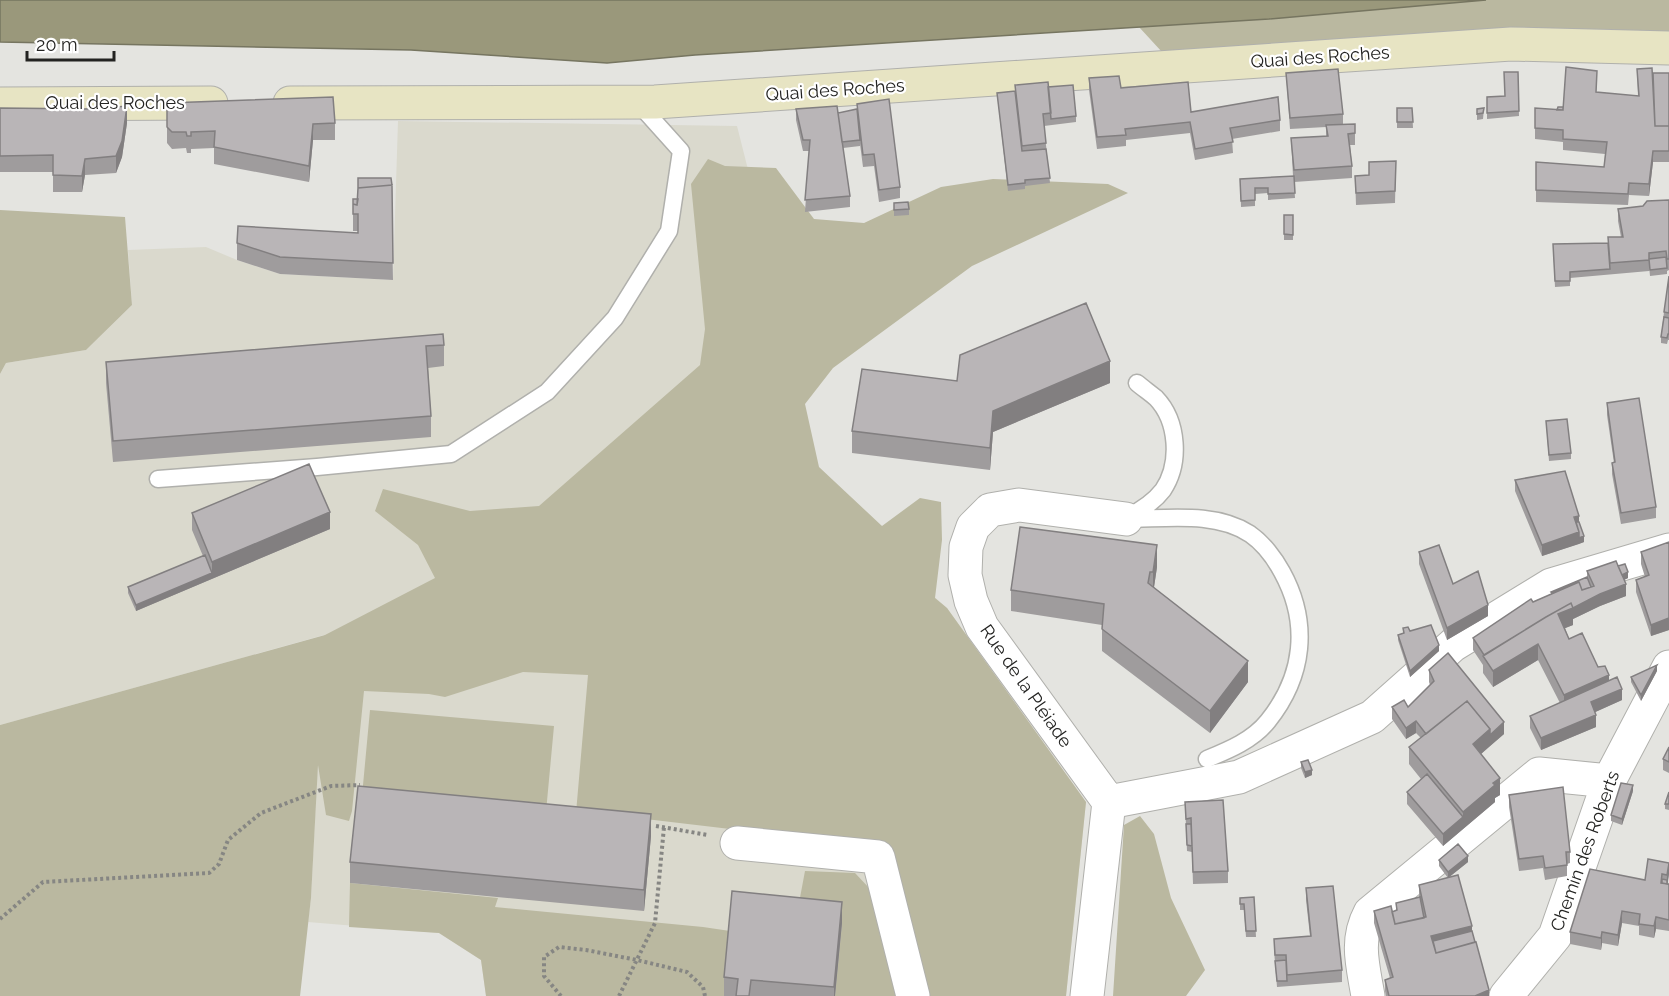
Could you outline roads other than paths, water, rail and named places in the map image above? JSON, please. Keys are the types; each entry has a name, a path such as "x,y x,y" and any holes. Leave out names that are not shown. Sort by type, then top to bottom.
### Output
{"street":[{"name":"Quai des Roches","path":"0,104 636,102 1511,44 1669,48"},
{"name":"Rue de la Pléiade","path":"1110,802 982,627 971,601 965,575 966,547 973,527 990,510 1019,505 1126,519"},
{"path":"1087,996 1110,802 1239,777 1372,717 1453,645 1551,585 1669,550"},
{"name":"Chemin des Roberts","path":"1506,996 1555,936 1608,781 1669,667"},
{"path":"1368,996 1361,951 1362,927 1370,913 1539,774 1608,781"},
{"path":"737,843 878,857 913,996"}],"lane":[{"path":"158,479 451,454 547,392 615,318 669,231 681,151 636,102"},
{"path":"1126,519 1147,507 1163,489 1173,467 1175,443 1169,419 1156,399 1137,383"},
{"path":"1126,519 1214,519 1251,534 1275,560 1292,590 1300,625 1298,660 1287,694 1267,723 1239,745 1207,759"}]}
